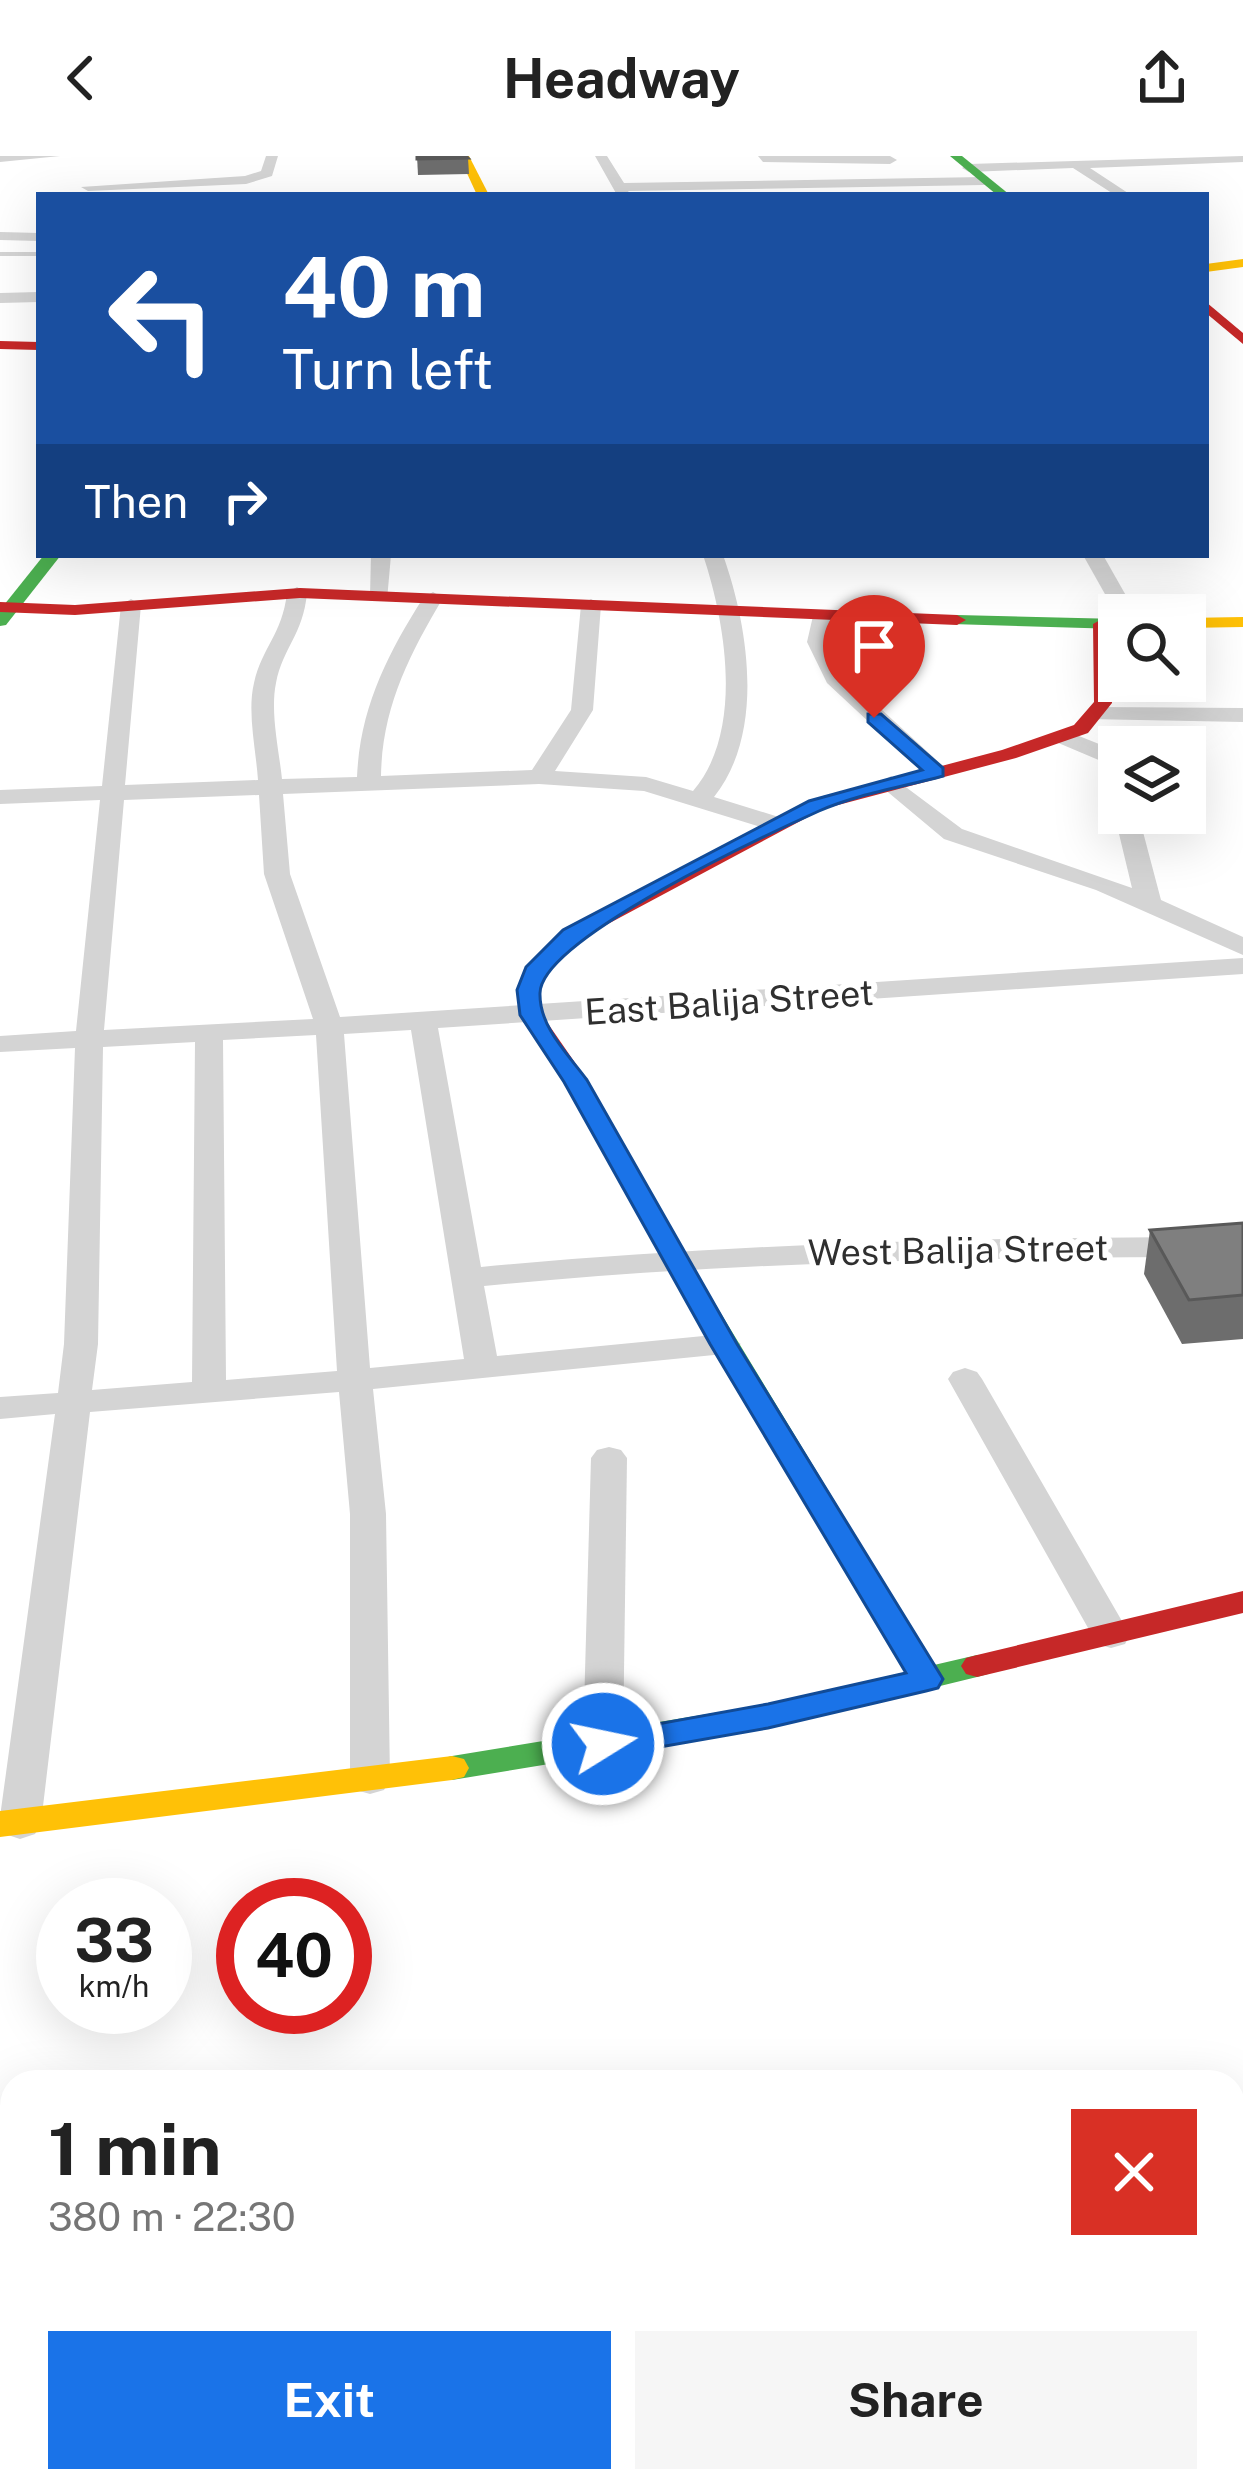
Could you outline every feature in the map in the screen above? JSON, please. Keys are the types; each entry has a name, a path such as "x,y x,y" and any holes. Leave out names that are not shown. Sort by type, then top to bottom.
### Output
{"street":[{"path":"0,158 54,156"},
{"path":"85,169 87,191 246,180 267,173 272,156"},
{"path":"464,156 482,192"},
{"path":"601,156 621,191 1243,158"},
{"path":"758,157 786,165 807,183"},
{"path":"758,157 917,159"},
{"path":"1159,159 1203,176"},
{"path":"1076,164 1119,192"},
{"path":"0,236 36,237"},
{"path":"1209,268 1243,263"},
{"path":"0,298 36,297"},
{"path":"1209,309 1243,340"},
{"path":"0,345 36,346"},
{"path":"3,612 50,558"},
{"path":"380,558 380,596"},
{"path":"700,799 729,758 734,734 728,611 714,558"},
{"path":"1094,558 1107,594"},
{"path":"3,612 298,593 823,616 1098,621"},
{"path":"298,593 289,634 264,677 269,787 282,896 329,1026 368,1514 370,1778"},
{"path":"369,783 372,718 398,655 433,598"},
{"path":"131,605 89,1039 75,1401 10,1824 370,1778 768,1716 1243,1602"},
{"path":"539,777 582,710 591,605"},
{"path":"823,616 818,642 835,678 936,772"},
{"path":"1206,623 1243,622"},
{"path":"1096,714 1100,702"},
{"path":"926,1679 724,1344 575,1080 531,1015 528,990 534,972 570,934 776,824 852,792 1064,737 1096,714 1243,715"},
{"path":"1064,737 1098,751"},
{"path":"0,797 539,777 646,784 776,824"},
{"path":"891,783 953,834 1056,867 1243,947"},
{"path":"1131,834 1150,905"},
{"name":"East Balija Street","path":"0,1044 531,1015 1243,966"},
{"path":"423,1021 482,1368"},
{"path":"209,1032 209,1391"},
{"name":"West Balija Street","path":"466,1277 674,1258 1043,1246 1243,1246"},
{"path":"0,1408 724,1344"},
{"path":"965,1379 1112,1635"},
{"path":"603,1744 609,1458"}],"lane":[{"path":"0,254 36,254"}],"building":[{"path":"466,156 468,158 417,159"},
{"path":"1243,1223 1243,1295 1189,1300 1150,1230"}],"traffic: fast":[{"path":"955,156 1000,192"},
{"path":"0,621 51,558"},
{"path":"957,620 1098,623"},
{"path":"681,1269 926,1679"},
{"path":"452,1768 768,1716 977,1666"}],"traffic: slow":[{"path":"464,156 482,192"},
{"path":"1209,268 1243,263"},
{"path":"1206,623 1243,622"},
{"path":"0,1824 452,1768"}],"traffic: jam":[{"path":"1209,309 1243,340"},
{"path":"0,345 36,346"},
{"path":"0,607 75,610 300,593 957,620"},
{"path":"681,1269 575,1080 531,1015 528,990 534,972 570,935 816,805 1009,754 1081,729 1103,702"},
{"path":"977,1666 1243,1602"}],"route":[{"path":"603,1744 768,1716 926,1679 724,1344 575,1080 550,1048 531,1015 528,990 534,972 570,934 611,909 816,805 936,772 874,718"}]}
